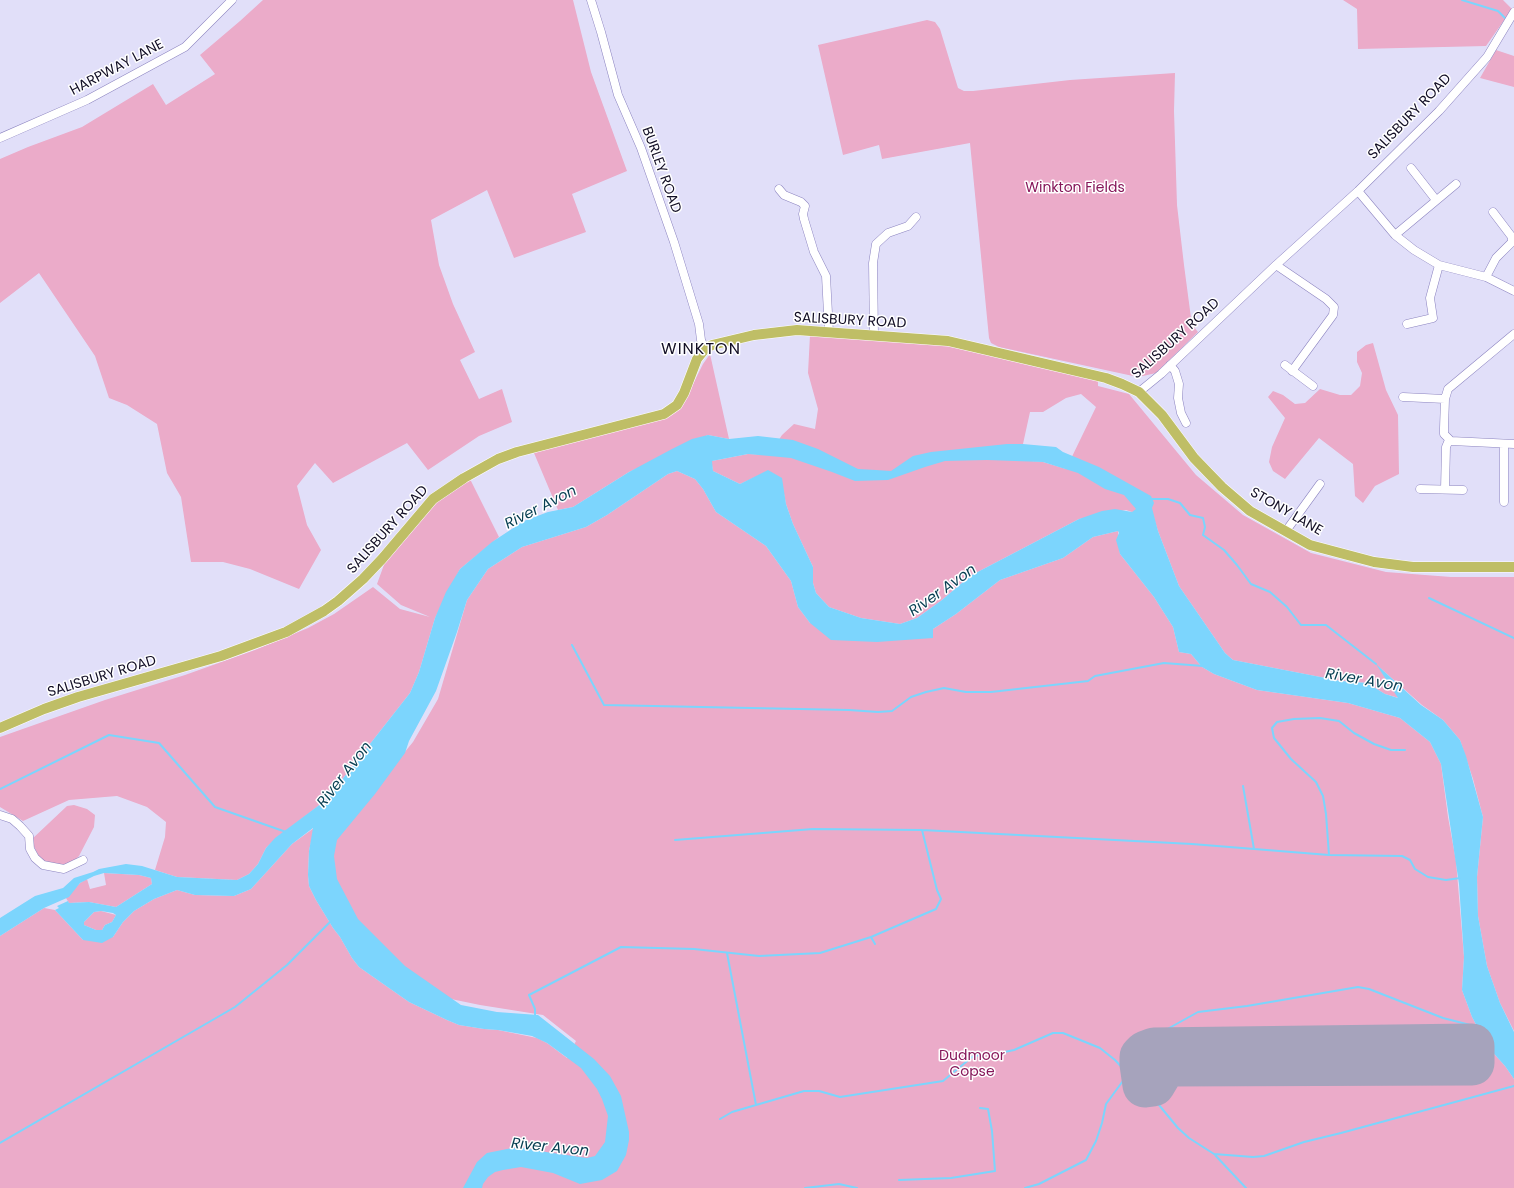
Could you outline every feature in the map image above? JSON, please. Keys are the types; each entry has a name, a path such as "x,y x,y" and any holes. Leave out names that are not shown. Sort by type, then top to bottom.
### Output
{"main road":[{"name":"SALISBURY ROAD","path":"0,728 44,709 78,697 221,656 286,632 324,611 338,601 363,579 382,559 433,498 464,478 498,459 517,452 664,414 677,405 684,393 697,360 705,349 717,343 754,335 797,330 948,341 1099,376 1139,392"},
{"name":"STONY LANE","path":"1139,392 1162,415 1194,458 1222,487 1250,511 1310,545 1374,562 1413,567 1514,567"}],"street":[{"name":"HARPWAY LANE","path":"0,138 86,100 185,47 232,0"},
{"name":"BURLEY ROAD","path":"592,0 618,95 641,148 671,235 699,324 701,340 705,349"},
{"name":"SALISBURY ROAD","path":"1139,392 1358,191 1438,111 1487,57 1514,12"},
{"path":"1411,168 1436,200"},
{"path":"1395,235 1456,184"},
{"path":"779,189 784,195 801,202 805,206 803,214 804,219 814,252 826,276 830,332"},
{"path":"1358,191 1395,235 1414,250 1439,265 1486,277 1514,291"},
{"path":"1486,277 1496,258 1512,242 1512,237 1494,211"},
{"path":"874,335 872,263 876,244 888,233 908,226 916,217"},
{"path":"1276,265 1334,306 1333,314 1292,371"},
{"path":"1407,324 1433,318 1430,298 1439,265"},
{"path":"1514,334 1448,389 1445,398 1444,428 1444,434 1449,440 1454,442 1514,444"},
{"path":"1170,365 1175,371 1179,384 1178,398 1181,413 1186,424"},
{"path":"1285,366 1313,386"},
{"path":"1403,397 1445,398"},
{"path":"1445,489 1446,447 1449,440"},
{"path":"1504,444 1504,502"},
{"path":"1286,531 1320,484"},
{"path":"1420,489 1463,490"},
{"path":"0,815 12,819 29,836 30,848 36,858 43,865 64,869 83,860"}],"green space":[{"path":"263,0 573,0 591,72 627,171 572,194 586,232 514,258 487,190 431,220 439,265 453,304 475,352 460,360 479,399 502,389 512,422 479,436 428,470 407,443 333,483 315,463 297,486 307,525 321,550 299,589 250,569 223,562 191,562 181,497 167,473 157,424 127,405 109,398 95,356 39,273 0,303 0,159 82,127 153,84 166,105 215,74 200,55"},
{"path":"1343,0 1503,0 1512,9 1486,46 1358,49 1357,9"},
{"name":"Winkton Fields","path":"927,20 935,22 940,29 958,88 964,91 1070,80 1175,73 1174,111 1177,205 1191,318 1194,327 1198,332 1156,373 1143,376 1133,376 999,347 991,343 989,338 970,143 882,159 879,145 843,155 818,45"},
{"path":"1496,50 1514,56 1514,87 1480,78"},
{"path":"810,335 944,345 1098,381 1098,386 1129,394 1196,475 1243,515 1311,553 1386,572 1451,577 1514,577 1514,1031 1500,1003 1487,966 1478,916 1477,877 1483,817 1473,779 1460,740 1443,720 1422,705 1378,666 1399,698 1385,694 1367,683 1341,681 1233,660 1225,653 1179,586 1151,508 1132,512 1126,510 1079,519 970,576 942,600 917,618 900,624 861,618 829,607 816,593 813,583 813,567 793,524 786,504 781,478 768,471 740,484 713,471 712,465 712,461 748,454 769,455 782,435 794,424 815,429 818,409 808,373","holes":["1081,394 1096,407 1066,469 1043,462 1031,461 1007,444 1023,444 1030,412 1043,412 1066,398"]},
{"path":"1373,343 1386,390 1398,415 1399,474 1375,486 1363,503 1355,496 1353,464 1319,438 1285,479 1273,471 1269,462 1272,447 1285,418 1268,397 1273,391 1283,395 1295,404 1305,403 1320,389 1340,395 1351,395 1360,386 1362,373 1357,362 1357,352 1366,345"},
{"path":"710,354 729,439 708,435 629,472 573,507 558,510 534,453 682,406 703,364"},
{"name":"Dudmoor Copse","path":"677,471 695,479 703,489 716,512 766,546 791,581 798,607 810,623 933,629 956,614 1000,580 1063,558 1093,537 1118,531 1120,554 1154,597 1173,627 1179,652 1191,654 1202,667 1214,674 1257,690 1348,703 1400,718 1430,742 1441,764 1456,861 1464,957 1462,990 1472,1017 1488,1047 1505,1066 1514,1079 1514,1188 0,1188 0,936 44,908 55,910 83,940 113,937 123,922 134,911 154,899 177,890 195,895 234,896 251,889 292,844 314,828 309,851 309,886 333,928 359,967 409,1002 447,1020 459,1025 498,1030 537,1038 547,1043 567,1058 576,1041 543,1015 451,999 395,962 352,917 333,877 330,843 413,742 438,699 467,600 488,569 522,547 586,527 607,515 668,474"},
{"path":"470,479 499,537 460,569 435,618 419,672 410,693 326,800 275,839 266,848 258,864 249,874 237,880 177,877 155,870 165,837 166,822 147,807 117,796 69,800 23,821 0,807 0,737 255,650 308,628 334,614 373,587 400,609 430,617 401,605 377,584 385,562 431,506"},
{"path":"74,805 87,809 95,815 94,827 79,856 72,863 65,867 47,864 38,855 31,840 67,806"},
{"path":"104,873 139,875 151,878 152,884 116,907 89,902 69,903 66,898 80,883 87,879 90,889 106,885"},
{"path":"101,911 116,915 112,922 105,925 102,930 96,930 84,925 84,922 94,912"}],"water":[{"path":"708,435 729,439 758,436 793,440 818,449 858,469 891,471 913,456 931,452 1007,444 1056,447 1063,452 1099,467 1151,496 1154,503 1152,508 1158,531 1179,586 1225,653 1233,660 1341,681 1367,683 1385,694 1398,698 1376,664 1421,705 1443,720 1460,740 1466,756 1483,817 1477,877 1478,916 1487,966 1500,1003 1514,1032 1514,1079 1505,1066 1488,1047 1472,1017 1462,990 1464,957 1459,884 1441,764 1430,742 1400,718 1348,703 1257,690 1214,674 1202,667 1191,654 1179,652 1173,627 1154,597 1120,554 1116,540 1119,533 1118,531 1093,537 1063,558 1000,580 956,614 933,629 933,638 877,642 831,640 810,623 798,607 791,581 766,546 716,512 703,489 695,479 677,471 668,474 607,515 586,527 522,547 488,569 467,600 436,691 409,741 405,753 375,794 337,840 334,856 337,879 358,919 405,966 461,1005 497,1012 538,1015 594,1059 610,1076 621,1096 629,1132 626,1155 617,1171 602,1180 580,1184 553,1173 521,1167 495,1172 488,1177 482,1188 463,1188 477,1162 487,1153 512,1148 525,1148 587,1158 595,1156 605,1142 608,1116 602,1099 597,1089 581,1068 547,1043 532,1036 459,1025 409,1002 359,967 333,928 309,886 309,851 313,828 292,844 251,889 234,896 195,895 177,890 154,899 134,911 123,922 113,937 102,943 83,940 55,910 59,908 57,906 68,901 69,903 89,902 116,907 152,884 151,878 139,875 104,873 94,876 80,883 69,897 44,908 0,936 0,918 35,896 63,888 74,878 99,869 126,864 142,866 177,877 237,880 249,874 258,864 266,848 275,838 326,800 410,693 419,672 435,618 446,592 460,569 492,542 524,521 548,512 573,507 629,472 692,439","holes":["748,454 791,458 855,481 888,480 945,461 987,460 1043,462 1078,473 1105,489 1124,495 1136,509 1132,512 1115,509 1102,511 1079,519 970,576 942,600 917,618 900,624 861,618 829,607 816,593 813,583 813,567 793,524 786,504 782,478 768,470 740,484 713,471 712,461","101,911 116,915 112,922 105,925 102,930 96,930 84,925 84,922 94,912"]}],"waterway":[{"path":"1462,0 1498,11 1505,18"},
{"path":"1151,499 1168,499 1180,503 1190,515 1203,518 1205,527 1203,535 1224,550 1251,584 1270,592 1287,607 1301,625 1326,625 1376,664"},
{"path":"1429,598 1514,638"},
{"path":"572,645 604,705 849,710 878,712 892,711 911,697 944,688 966,692 991,692 1088,681 1095,676 1164,663 1203,666"},
{"path":"1329,855 1323,796 1316,782 1291,759 1274,738 1272,728 1277,722 1294,719 1320,718 1339,721 1354,733 1374,744 1391,750 1405,750"},
{"path":"0,789 109,735 159,743 215,807 286,832"},
{"path":"1243,786 1254,849"},
{"path":"675,840 813,829 922,830 1192,844 1329,855 1402,856 1410,860 1415,869 1428,877 1446,880 1460,878"},
{"path":"535,1016 535,1009 529,995 621,947 694,949 759,956 820,953 871,937 936,909 941,899 937,890 922,830"},
{"path":"0,1143 235,1007 287,965 331,921"},
{"path":"871,937 875,944"},
{"path":"727,953 756,1105"},
{"path":"1478,1027 1443,1018 1369,989 1358,987 1247,1006 1198,1012 1144,1042 1140,1055 1139,1073 1154,1099 1178,1128 1189,1138 1214,1154 1253,1157 1264,1156 1304,1142 1514,1086"},
{"path":"720,1119 732,1112 804,1091 819,1091 840,1097 943,1081 972,1057 986,1053 1000,1053 1014,1050 1053,1033 1063,1033 1100,1048 1115,1060 1128,1074 1139,1073"},
{"path":"1025,1188 1039,1184 1086,1160 1096,1141 1106,1104 1128,1074"},
{"path":"899,1180 951,1178 995,1171 992,1131 988,1109 980,1108"},
{"path":"1215,1155 1246,1188"},
{"path":"805,1188 839,1184 857,1188"}],"runway":[{"path":"1472,1046 1472,1063 1165,1064 1153,1084 1145,1085 1142,1064 1142,1057 1146,1053 1154,1050 1472,1046"}],"district":[{"name":"WINKTON","path":"701,350"}],"water label":[{"name":"River Avon","path":"541,508"},
{"name":"River Avon","path":"943,591"},
{"name":"River Avon","path":"1364,681"},
{"name":"River Avon","path":"345,775"},
{"name":"River Avon","path":"550,1148"}]}
